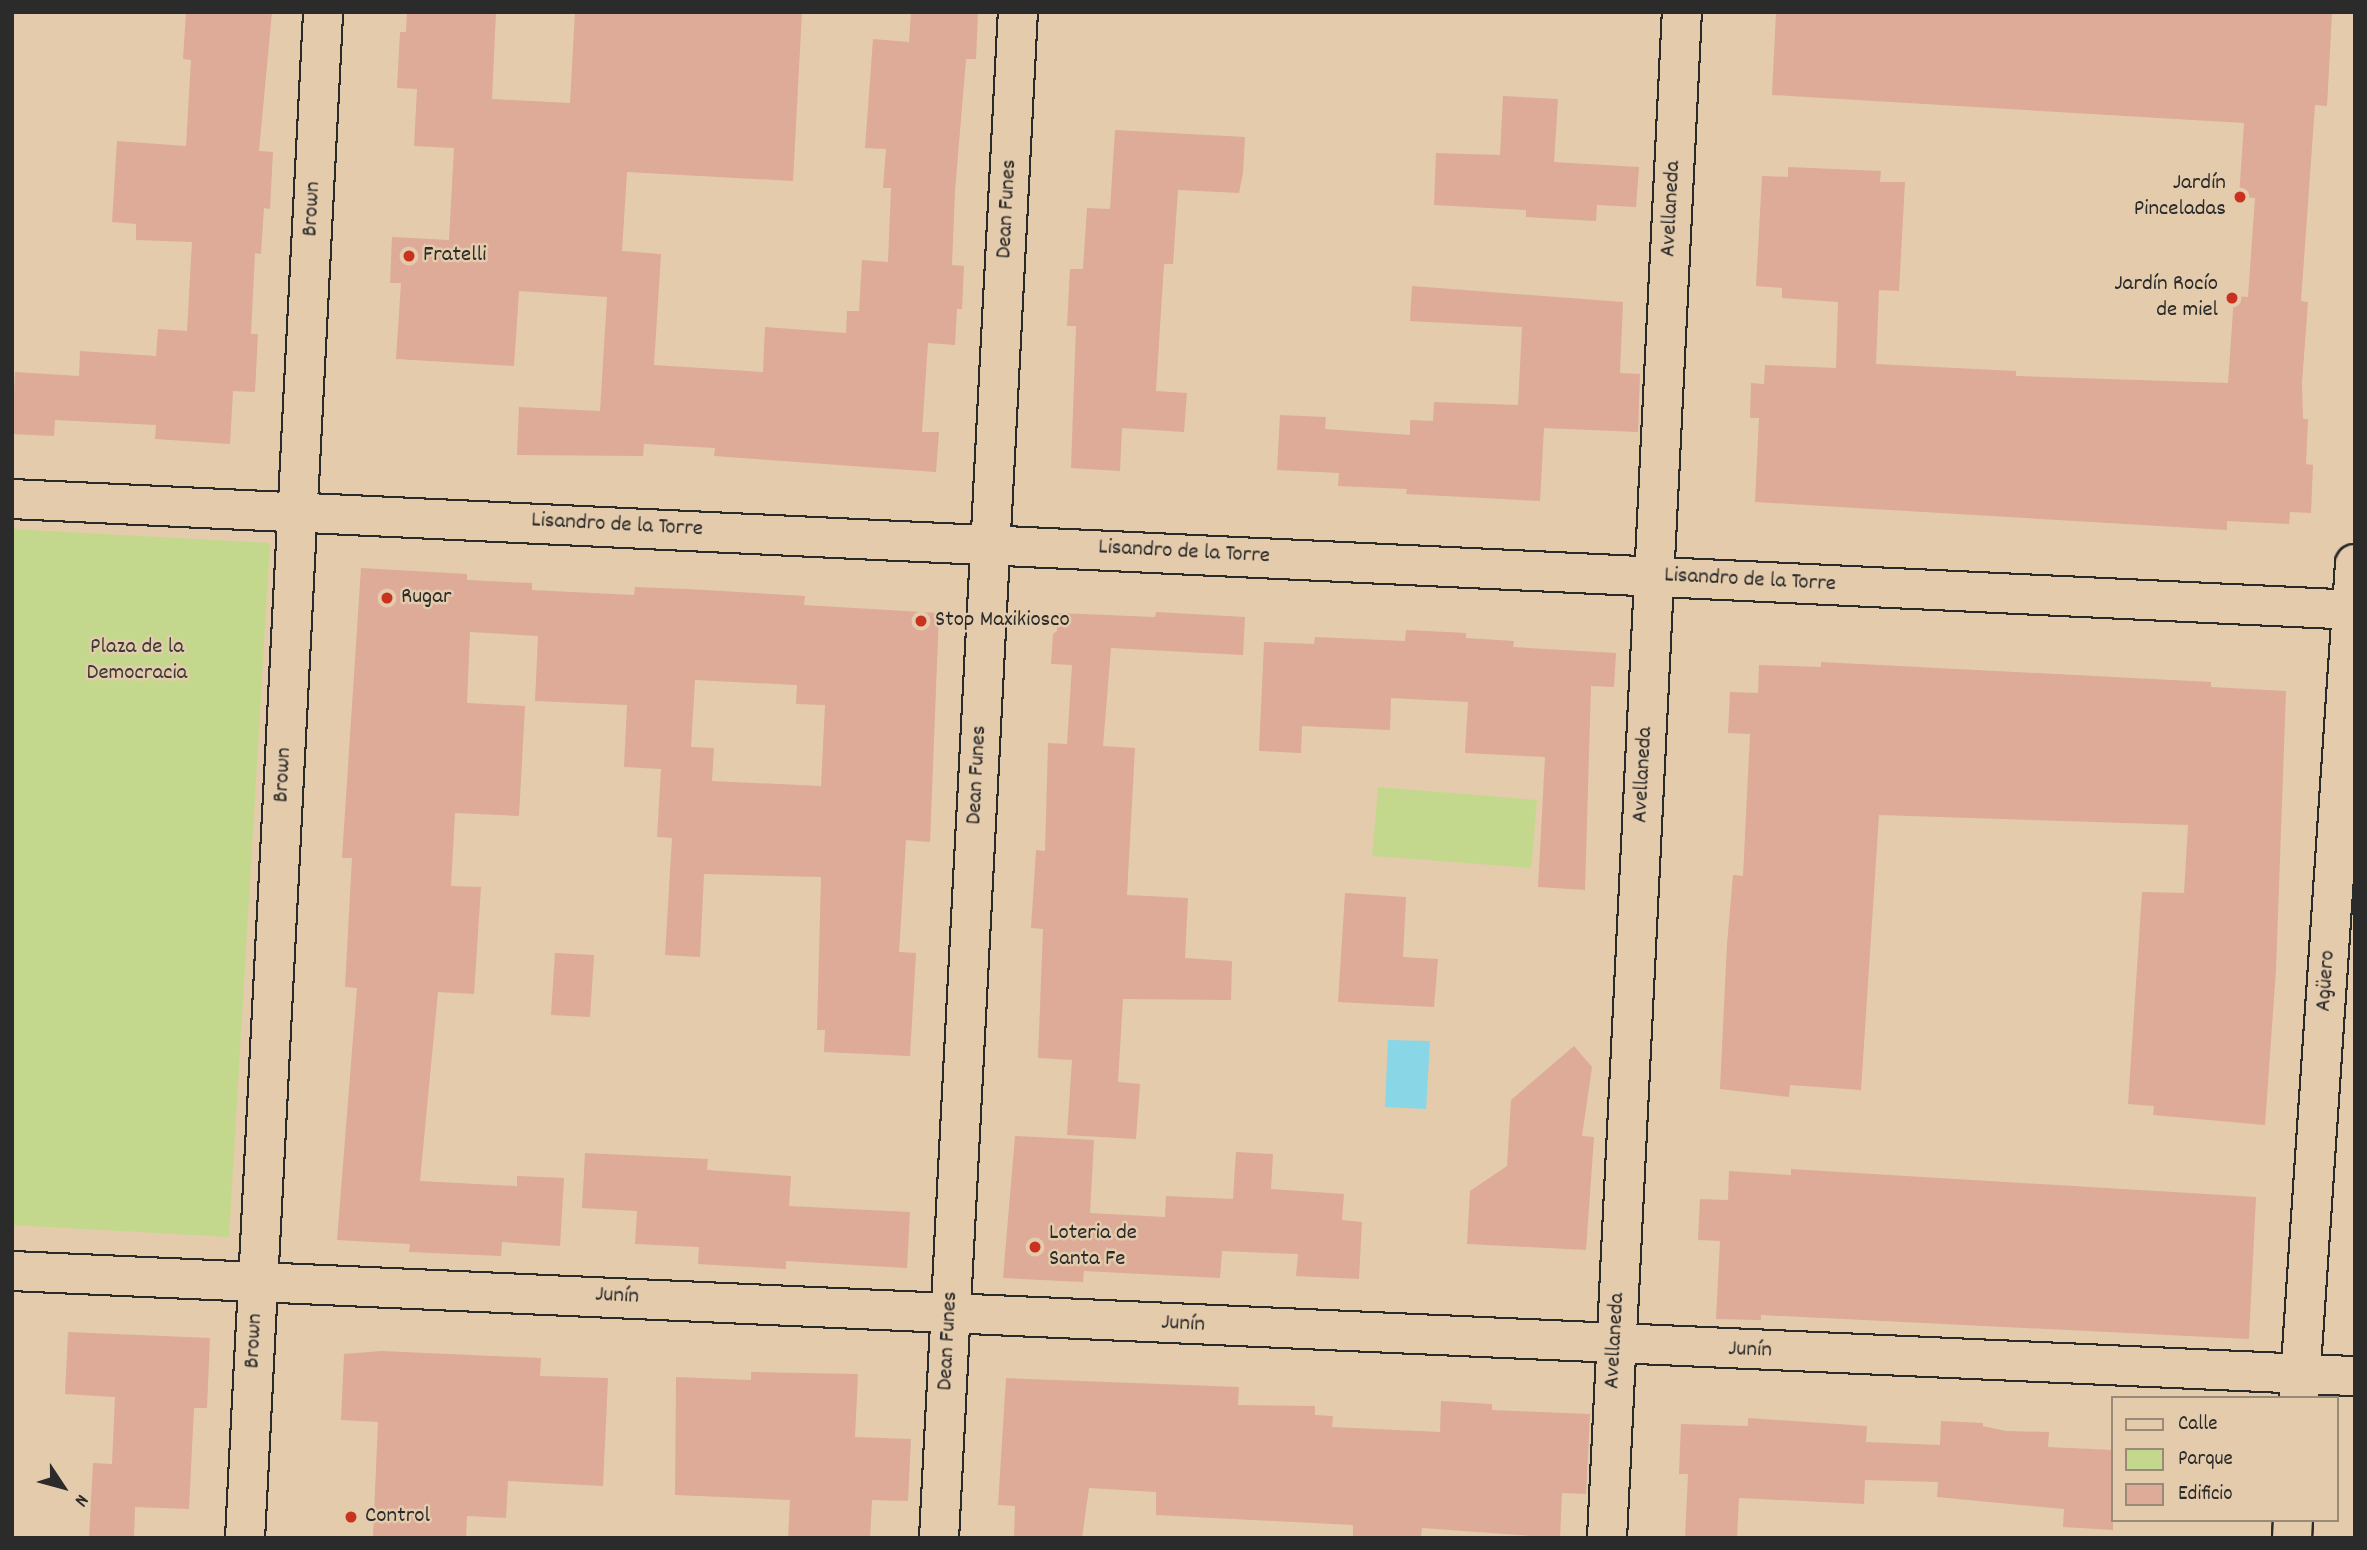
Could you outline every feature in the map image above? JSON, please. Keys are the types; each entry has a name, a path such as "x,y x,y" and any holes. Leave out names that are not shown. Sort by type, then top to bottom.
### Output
{"street":[{"name":"Brown","path":"245,1538 323,12"},
{"name":"Dean Funes","path":"939,1538 1018,12"},
{"name":"Avellaneda","path":"1607,1538 1682,12"},
{"name":"Lisandro de la Torre","path":"12,499 298,510 2353,610"},
{"name":"Agüero","path":"2300,1385 2355,564"},
{"name":"Junín","path":"12,1271 258,1280 1616,1345 2300,1385 2355,1376"}],"green space":[{"name":"Plaza de la Democracia","path":"12,529 270,543 229,1237 12,1225"},
{"path":"1378,787 1537,800 1531,868 1372,856"}],"water":[{"path":"1388,1040 1430,1041 1426,1109 1385,1107"}],"building":[{"path":"186,12 272,12 259,151 273,152 270,209 264,208 261,254 255,253 251,334 258,334 255,392 233,391 230,444 155,439 156,425 55,420 54,436 12,434 15,372 79,376 80,351 156,356 158,329 187,331 192,242 136,240 136,224 112,222 117,141 186,146 191,60 183,59"},
{"path":"407,12 496,12 492,99 570,103 575,12 802,12 793,181 627,172 622,251 661,254 654,365 763,372 765,327 846,333 847,311 859,311 862,260 888,262 891,188 883,188 886,149 865,148 873,39 909,42 911,12 978,12 976,59 966,59 955,191 952,265 964,266 962,309 957,309 955,345 928,343 922,432 939,432 936,472 714,456 715,448 644,444 643,456 517,455 519,407 600,411 607,297 519,291 514,366 396,359 401,283 390,283 392,237 449,240 454,148 414,146 417,89 397,88 400,32 406,32"},
{"path":"1776,12 2332,14 2327,106 2315,105 2301,301 2308,302 2302,383 2303,419 2308,419 2306,464 2313,465 2311,513 2290,512 2289,524 2227,521 2227,530 1755,502 1759,418 1750,418 1751,383 1764,384 1765,365 1836,368 1838,302 1782,298 1782,288 1756,286 1762,176 1788,177 1788,167 1881,171 1880,182 1905,182 1899,291 1879,290 1876,364 2016,371 2016,376 2228,383 2234,296 2248,297 2255,198 2239,197 2244,123 1772,95"},
{"path":"1503,96 1558,99 1554,162 1639,167 1636,207 1597,205 1596,221 1526,217 1526,210 1434,205 1436,153 1500,155"},
{"path":"1115,130 1245,137 1239,193 1178,190 1173,264 1164,264 1156,391 1187,393 1184,432 1122,428 1120,471 1071,468 1076,326 1067,326 1070,269 1083,269 1087,208 1110,209"},
{"path":"1412,286 1623,302 1620,373 1640,374 1638,432 1544,428 1540,501 1406,494 1407,489 1338,486 1339,473 1277,470 1280,415 1326,417 1325,429 1410,435 1410,420 1433,421 1434,402 1518,405 1522,327 1410,321"},
{"path":"361,568 467,574 467,580 532,583 532,590 634,595 635,587 687,589 805,596 804,605 939,613 930,842 906,840 899,952 916,953 910,1056 824,1052 825,1030 817,1030 821,877 704,874 700,957 665,955 672,838 657,837 661,769 624,767 627,705 535,701 538,636 470,632 467,703 525,706 519,816 455,813 451,886 481,887 474,994 438,992 420,1181 517,1186 517,1176 564,1178 560,1246 502,1242 501,1256 409,1252 410,1244 337,1240 357,988 345,987 352,858 342,858","holes":["695,680 797,685 796,704 825,705 821,786 712,781 714,748 691,747"]},
{"path":"1156,612 1245,617 1243,655 1111,648 1103,746 1135,748 1127,895 1188,898 1185,958 1232,961 1231,1000 1123,999 1118,1082 1140,1084 1136,1139 1067,1135 1072,1060 1038,1058 1043,929 1031,928 1036,850 1045,851 1048,743 1067,744 1072,665 1051,664 1053,634 1057,631 1058,613 1155,617"},
{"path":"1406,630 1466,633 1466,638 1514,641 1513,647 1616,653 1614,687 1591,686 1585,890 1538,887 1545,757 1465,753 1468,702 1391,698 1390,730 1302,726 1301,753 1259,751 1264,642 1314,644 1315,637 1405,641"},
{"path":"1821,662 2211,682 2211,687 2286,691 2276,970 2265,1125 2153,1115 2154,1106 2128,1104 2142,892 2184,893 2188,825 1879,815 1861,1090 1790,1085 1789,1097 1720,1089 1727,944 1733,875 1743,876 1750,734 1728,733 1730,692 1758,693 1759,665 1821,667"},
{"path":"1345,893 1406,897 1403,957 1438,959 1434,1007 1338,1002"},
{"path":"555,953 594,955 590,1017 551,1015"},
{"path":"1574,1046 1592,1067 1582,1136 1594,1137 1586,1250 1467,1244 1470,1191 1507,1166 1511,1100"},
{"path":"1015,1136 1094,1140 1090,1213 1165,1217 1166,1196 1233,1199 1236,1152 1273,1154 1271,1189 1344,1194 1342,1220 1362,1222 1359,1279 1296,1276 1298,1254 1222,1251 1220,1278 1084,1271 1083,1282 1003,1278"},
{"path":"585,1153 708,1159 707,1170 791,1176 789,1206 910,1212 907,1268 786,1261 786,1269 698,1264 699,1247 635,1244 637,1211 582,1208"},
{"path":"1791,1169 2256,1197 2249,1339 1761,1315 1761,1320 1716,1319 1720,1241 1698,1240 1700,1199 1728,1200 1729,1171 1791,1175"},
{"path":"68,1332 210,1338 207,1408 194,1408 189,1509 135,1507 134,1538 89,1538 93,1463 112,1464 115,1397 65,1394"},
{"path":"381,1351 541,1358 540,1376 608,1378 603,1486 508,1481 506,1518 467,1516 466,1538 373,1537 378,1422 341,1420 344,1354"},
{"path":"751,1372 858,1374 855,1437 911,1439 908,1501 872,1500 870,1538 788,1538 790,1500 675,1495 676,1377 751,1380"},
{"path":"1006,1378 1239,1387 1238,1405 1315,1406 1315,1415 1333,1416 1332,1427 1440,1432 1441,1401 1492,1404 1492,1410 1590,1414 1586,1494 1562,1493 1560,1538 1422,1528 1421,1538 1353,1538 1353,1525 1156,1515 1156,1492 1089,1488 1082,1538 1014,1538 1015,1506 998,1505"},
{"path":"1748,1418 1867,1426 1866,1442 1940,1445 1941,1421 1983,1423 1983,1426 2006,1431 2049,1432 2048,1447 2112,1450 2113,1530 2063,1527 2064,1509 1937,1497 1938,1482 1865,1480 1864,1504 1739,1498 1737,1538 1685,1538 1688,1474 1679,1474 1681,1424 1748,1426"}],"place":[{"name":"Jardín Pinceladas","path":"2240,197"},
{"name":"Fratelli","path":"409,256"},
{"name":"Jardín Rocío de miel","path":"2232,298"},
{"name":"Rugar","path":"387,598"},
{"name":"Stop Maxikiosco","path":"921,621"},
{"name":"Loteria de Santa Fe","path":"1035,1247"},
{"name":"Control","path":"351,1517"}]}
